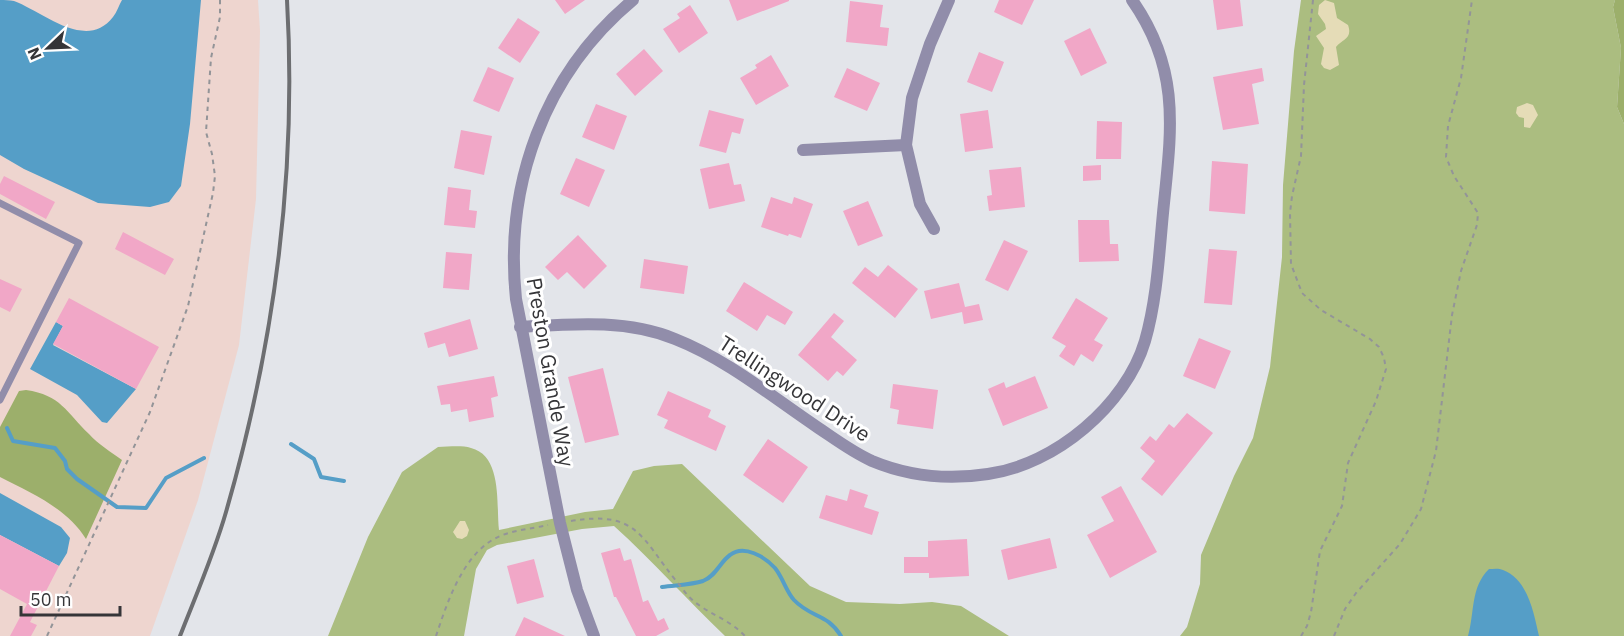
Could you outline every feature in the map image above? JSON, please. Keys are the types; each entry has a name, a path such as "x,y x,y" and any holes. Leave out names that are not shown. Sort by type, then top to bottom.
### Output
{"street":[{"name":"Preston Grande Way","path":"594,636 577,590 560,523 520,327 513,274 513,237 524,169 549,106 581,54 603,28 633,0"},
{"path":"934,229 920,204 906,145 912,98 930,44 949,0"},
{"name":"Trellingwood Drive","path":"520,327 613,325 653,331 676,339 720,361 851,450 892,468 927,475 967,477 992,474 1046,454 1070,440 1114,398 1137,362 1150,323 1157,281 1171,132 1171,102 1155,40 1134,1"},
{"path":"803,150 906,145"}],"lane":[{"path":"0,203 78,243 0,400"}],"path":[{"path":"46,636 150,412 188,306 215,176 206,132 211,58 220,17 220,0"},
{"path":"1300,636 1307,626 1311,612 1320,551 1342,506 1348,463 1376,400 1386,369 1379,347 1370,339 1322,310 1302,293 1291,264 1290,213 1301,156 1304,85 1313,0"},
{"path":"1334,636 1345,609 1356,593 1400,544 1421,509 1436,451 1452,315 1461,271 1477,225 1478,213 1454,176 1446,157 1448,126 1461,78 1472,0"},
{"path":"436,636 442,617 465,570 484,546 504,534 592,519 622,521 642,536 690,597 729,622 745,636"}],"shaded area":[{"path":"0,0 258,0 260,31 256,199 239,345 198,500 150,636 0,636"}],"green space":[{"path":"1301,0 1615,0 1613,7 1621,48 1617,107 1624,124 1624,636 1180,636 1187,627 1200,584 1201,555 1234,476 1253,438 1270,367 1282,257 1283,185 1294,51"},
{"path":"1615,0 1624,0 1624,124 1617,107 1621,48 1613,7"},
{"path":"19,391 38,392 55,400 96,441 122,460 86,539 69,518 59,510 36,495 0,477 0,427"},
{"path":"438,447 471,448 481,453 488,461 496,483 499,530 585,512 613,509 633,471 654,466 682,464 810,586 846,602 900,604 932,602 961,606 1009,636 725,636 614,526 582,529 497,545 487,550 476,569 464,636 328,636 368,537 402,472"}],"sand":[{"path":"1325,0 1334,3 1337,18 1348,25 1349,30 1348,36 1336,47 1339,65 1330,70 1321,64 1324,48 1316,36 1326,29 1318,14 1319,5"},
{"path":"1527,103 1533,105 1538,115 1530,128 1524,127 1524,118 1519,117 1516,113 1517,107"},
{"path":"460,521 465,521 469,530 467,536 462,539 457,538 453,532"}],"water":[{"path":"0,0 14,1 64,26 90,31 102,27 113,17 122,0 201,0 190,124 181,186 169,202 150,207 98,203 24,169 0,155"},
{"path":"56,322 63,326 53,345 136,389 107,423 102,422 77,395 30,369"},
{"path":"0,493 61,527 70,538 67,553 59,566 0,535"},
{"path":"1489,569 1503,570 1512,575 1524,589 1539,636 1468,636 1476,592"}],"building":[{"path":"555,0 585,0 565,14"},
{"path":"729,0 789,0 789,1 737,21"},
{"path":"999,0 1034,0 1022,25 994,12"},
{"path":"1213,0 1240,0 1243,26 1217,30"},
{"path":"850,1 883,5 880,27 889,28 887,46 846,42"},
{"path":"690,5 708,33 679,53 663,29 680,18 677,14"},
{"path":"518,18 540,32 520,63 498,48"},
{"path":"1090,28 1107,63 1081,76 1064,41"},
{"path":"644,49 663,71 635,96 616,74"},
{"path":"979,52 1004,62 992,92 967,82"},
{"path":"771,55 789,86 756,105 740,78 757,68 755,65"},
{"path":"488,67 514,78 499,112 473,101"},
{"path":"847,68 880,83 867,111 834,97"},
{"path":"1262,68 1264,81 1252,84 1259,124 1223,130 1213,77"},
{"path":"596,104 627,116 614,150 582,137"},
{"path":"709,110 744,119 740,134 732,132 726,153 699,146"},
{"path":"988,110 993,148 965,152 960,114"},
{"path":"1097,121 1122,122 1121,159 1096,159"},
{"path":"461,130 492,136 484,175 454,168"},
{"path":"576,158 605,170 589,207 560,194"},
{"path":"1212,161 1248,164 1245,214 1209,211"},
{"path":"729,163 734,185 741,184 745,201 709,209 700,169"},
{"path":"1101,165 1101,180 1083,181 1083,166"},
{"path":"1021,167 1025,207 989,211 987,196 992,195 989,170"},
{"path":"4,176 55,202 46,219 0,194 0,184"},
{"path":"448,187 471,190 469,210 477,211 475,228 444,225"},
{"path":"771,197 792,204 794,197 813,204 801,238 761,227"},
{"path":"868,201 883,236 858,246 843,211"},
{"path":"1078,220 1109,220 1110,244 1118,244 1119,261 1079,262"},
{"path":"123,232 174,259 165,275 115,249"},
{"path":"578,235 607,266 584,289 567,272 558,280 545,267"},
{"path":"1004,240 1028,251 1008,291 985,280"},
{"path":"1209,249 1237,251 1232,305 1204,303"},
{"path":"446,252 472,254 469,290 443,288"},
{"path":"644,259 688,266 684,294 640,288"},
{"path":"888,265 918,289 895,318 852,283 865,267 878,277"},
{"path":"0,279 22,289 10,312 0,307"},
{"path":"744,282 793,312 785,325 767,315 757,331 726,311"},
{"path":"959,283 965,307 979,304 983,320 964,324 962,312 931,319 924,291"},
{"path":"69,298 159,347 136,389 53,344 63,326 56,322"},
{"path":"1076,298 1108,318 1094,340 1103,345 1093,362 1081,354 1074,366 1059,356 1066,346 1052,338"},
{"path":"834,313 844,321 831,337 857,360 843,376 837,371 828,381 798,355"},
{"path":"470,319 478,349 449,357 445,343 428,348 424,333"},
{"path":"1199,338 1231,351 1215,389 1183,376"},
{"path":"603,368 619,435 585,443 568,377"},
{"path":"494,376 498,396 491,398 494,417 469,422 467,409 451,412 450,404 441,405 437,386"},
{"path":"1035,376 1048,408 1003,426 988,389 1004,382 1006,388"},
{"path":"893,384 938,390 933,429 897,424 899,410 890,408"},
{"path":"668,391 711,410 708,417 726,426 716,451 664,428 668,420 657,415"},
{"path":"1187,413 1213,433 1162,496 1141,479 1155,461 1140,448 1150,436 1156,441 1169,424 1174,428"},
{"path":"768,439 808,467 783,503 743,475"},
{"path":"1121,486 1157,552 1110,578 1087,535 1114,521 1101,497"},
{"path":"850,489 868,495 864,507 879,512 872,535 819,518 826,495 847,501"},
{"path":"0,535 59,566 30,622 37,625 31,636 10,636 27,604 0,589"},
{"path":"1050,538 1057,568 1008,580 1001,550"},
{"path":"967,539 969,576 929,578 929,573 904,573 904,557 928,557 928,541"},
{"path":"620,548 624,561 631,559 643,602 648,600 658,621 664,618 669,629 656,636 636,636 614,597 601,553"},
{"path":"534,559 544,597 517,604 507,566"},
{"path":"524,617 565,636 515,636"}],"waterway":[{"path":"7,428 13,441 55,448 65,461 67,469 77,479 117,507 146,508 166,478 204,458"},
{"path":"291,444 314,459 321,477 344,481"},
{"path":"662,587 703,581 711,576 730,555 748,551 771,564 794,600 800,606 830,623 841,636"}],"railway":[{"path":"180,636 226,512 243,449 269,323 285,194 289,65 287,0"}]}
